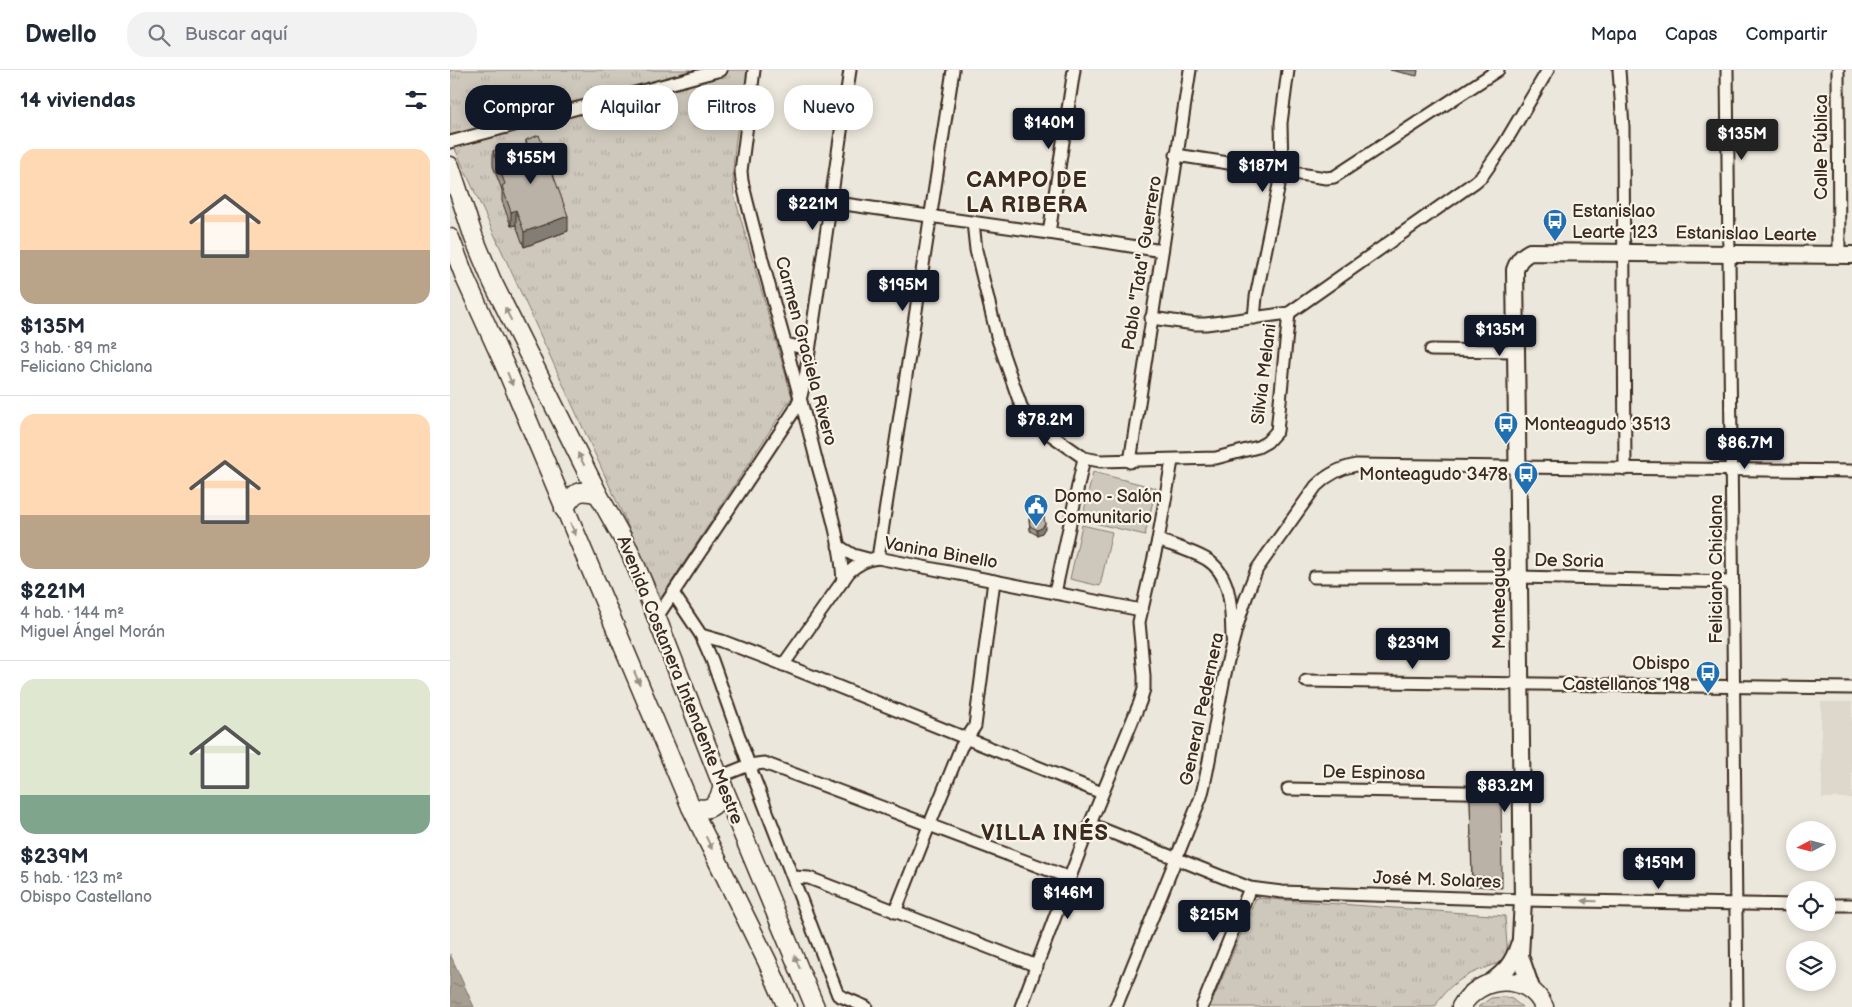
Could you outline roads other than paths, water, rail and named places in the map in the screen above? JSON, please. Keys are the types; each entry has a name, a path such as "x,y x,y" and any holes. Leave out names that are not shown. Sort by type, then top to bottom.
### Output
{"main road":[{"name":"Avenida Costanera Intendente Mestre","path":"450,166 474,238 492,281 598,494 629,550 721,781 816,1007"},
{"name":"Avenida Costanera Intendente Mestre","path":"450,238 466,280 505,366 691,807 767,961 787,1007"},
{"path":"564,509 573,495 581,491 587,490 598,494"},
{"path":"691,807 700,810 715,805 719,798 721,781"},
{"path":"1461,1007 1476,989 1490,983 1504,981 1518,984 1532,991 1544,1007"}],"street":[{"path":"450,142 721,70"},
{"name":"Carmen Graciela Rivero","path":"754,70 741,172 742,181 838,546 842,562 843,581"},
{"path":"657,617 794,411 800,396 811,338 850,70"},
{"path":"838,546 853,555 873,558 932,216 954,70"},
{"path":"1050,233 1074,70"},
{"name":"Pablo \"Tata\" Guerrero","path":"1130,462 1190,70"},
{"name":"Silvia Melani","path":"1254,318 1256,297 1282,170 1281,123 1288,70"},
{"path":"1176,155 1326,178 1334,177 1498,70"},
{"path":"1151,318 1195,324 1289,313 1482,176 1503,146 1548,70"},
{"path":"1619,70 1623,127 1625,469"},
{"name":"Feliciano Chiclana","path":"1727,70 1737,1007"},
{"name":"Calle Pública","path":"1838,70 1845,255"},
{"path":"830,202 1050,233 1162,252"},
{"path":"973,222 976,250 998,340 1022,409 1027,416 1084,458 1100,462 1172,460 1158,540 1139,622 1144,689 1090,824 1021,1007"},
{"name":"Estanislao Learte","path":"1522,256 1530,252 1845,255"},
{"name":"Monteagudo","path":"1522,256 1515,270 1520,793 1523,900 1520,956 1522,967 1532,991"},
{"name":"Silvia Melani","path":"1172,460 1216,458 1258,447 1271,439 1277,431 1289,313"},
{"path":"786,344 798,347 811,338"},
{"path":"1431,350 1516,351"},
{"path":"1055,593 1084,458"},
{"name":"General Pedernera","path":"1116,1007 1177,859 1205,785 1220,696 1232,645 1258,569 1316,486 1324,478 1341,469 1356,465 1852,471"},
{"path":"1158,540 1206,559 1218,569 1225,582 1230,602 1232,645"},
{"name":"Vanina Binello","path":"783,665 855,566 873,558 1141,610"},
{"name":"De Soria","path":"1314,577 1519,577 1733,582"},
{"path":"895,912 961,748 975,726 978,716 994,581"},
{"path":"673,594 701,635 712,660 749,765 838,995 866,1007"},
{"path":"701,635 783,665 1102,793"},
{"path":"712,660 715,649 727,643"},
{"path":"1306,682 1852,688"},
{"path":"721,781 749,765 769,764 928,826 1070,878"},
{"name":"De Espinosa","path":"1288,789 1520,793"},
{"name":"José M. Solares","path":"1090,824 1250,888 1282,892 1523,900 1786,905"},
{"path":"793,877 808,878 1037,966"},
{"path":"1202,1007 1250,888"},
{"path":"1836,905 1852,905"},
{"name":"Monteagudo","path":"1490,983 1510,966 1520,941"}],"water":[{"path":"450,954 474,1007 450,1007"}],"place":[{"name":"Estanislao Learte 123","path":"1555,242"},
{"name":"Monteagudo 3513","path":"1506,445"},
{"name":"Monteagudo 3478","path":"1526,495"},
{"name":"Domo - Salón Comunitario","path":"1036,527"},
{"name":"Obispo Castellanos 198","path":"1708,694"}],"district":[{"name":"CAMPO DE LA RIBERA","path":"1027,192"},
{"name":"VILLA INÉS","path":"1045,833"}]}
